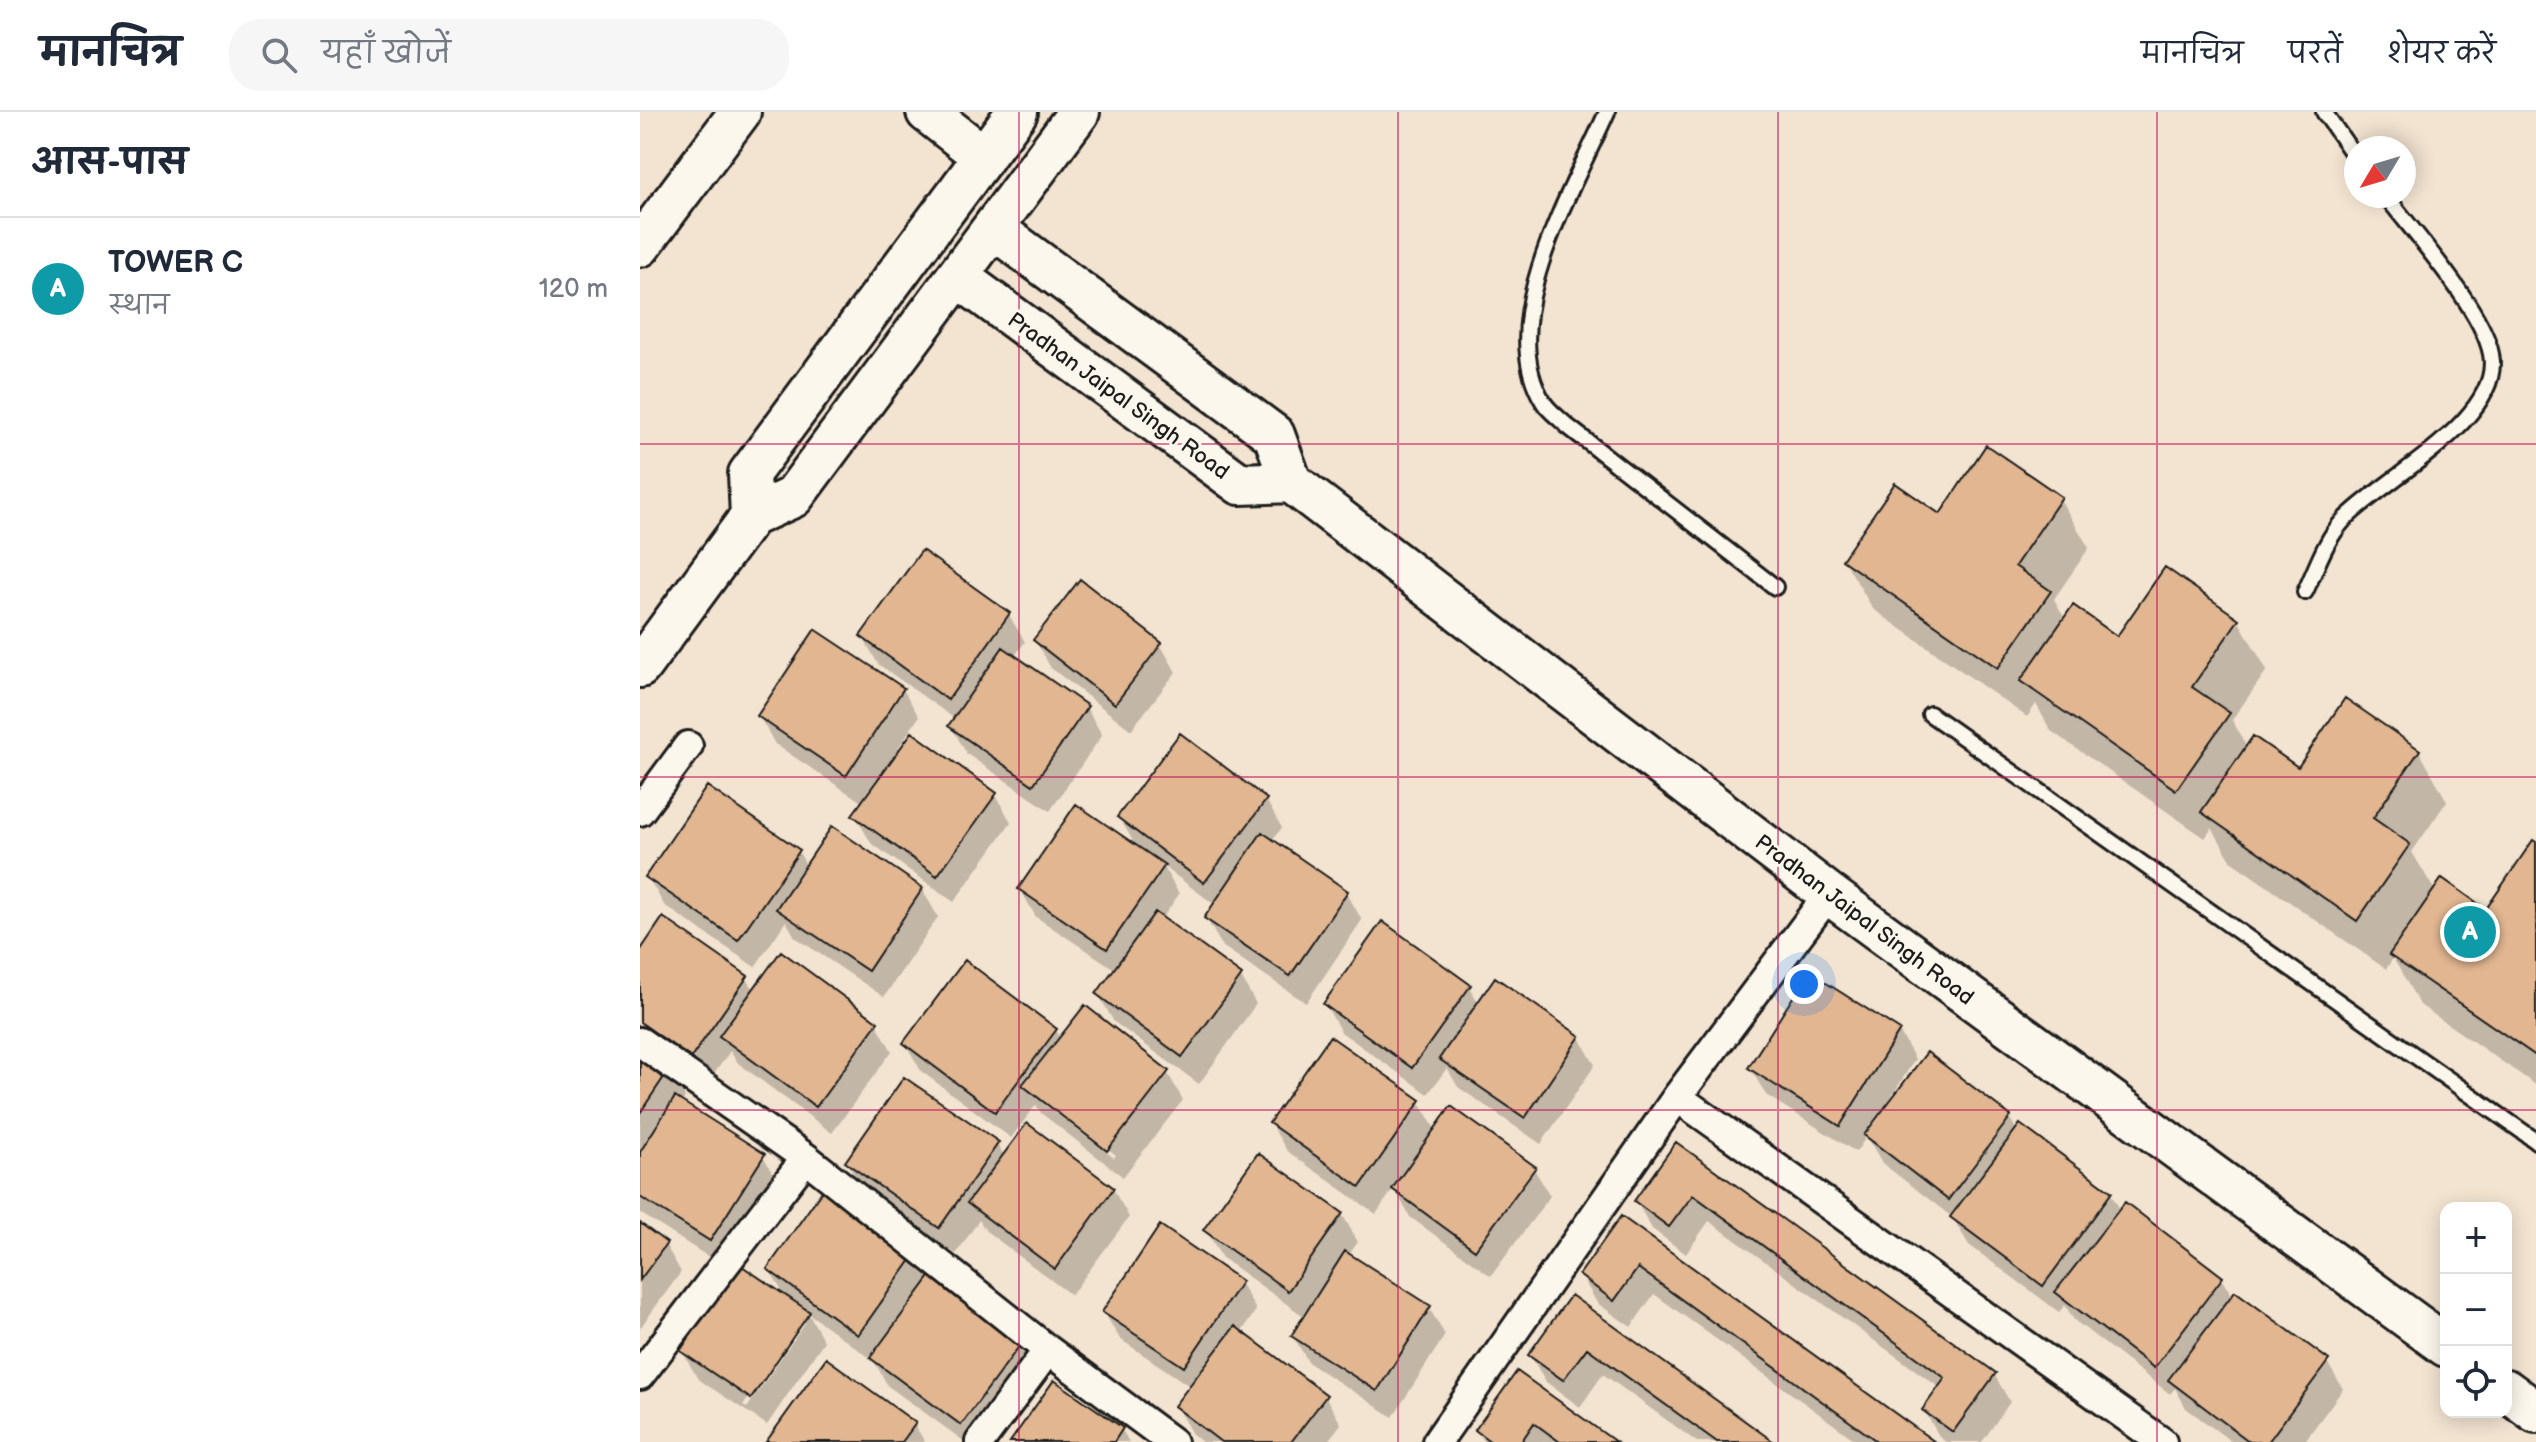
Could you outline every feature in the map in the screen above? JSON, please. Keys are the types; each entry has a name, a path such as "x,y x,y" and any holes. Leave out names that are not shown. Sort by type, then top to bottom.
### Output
{"street":[{"path":"640,246 740,112"},
{"path":"927,112 984,157"},
{"path":"751,516 749,474 1017,112"},
{"path":"640,667 751,516 793,497 1079,112"},
{"path":"993,228 1274,435 1291,482"},
{"name":"Pradhan Jaipal Singh Road","path":"957,276 1240,484 1291,482 1829,894 2440,1342"},
{"path":"640,811 688,746"},
{"path":"1437,1442 1677,1097 1829,894"},
{"path":"640,1042 806,1158 1048,1350 1172,1442"},
{"path":"1677,1097 2162,1442"},
{"path":"640,1375 806,1158"},
{"path":"980,1442 1048,1350"},
{"path":"2512,1394 2536,1412"}],"lane":[{"path":"1607,112 1550,243 1528,310 1525,340 1531,373 1545,404 1566,425 1775,587"},
{"path":"2324,112 2344,141"},
{"path":"2305,592 2339,525 2353,510 2440,444 2470,415 2489,377 2492,355 2482,332 2395,208"},
{"path":"1930,714 2536,1141"}],"building":[{"path":"1986,445 2062,497 2015,566 2051,591 1998,668 1842,560 1895,483 1940,514"},
{"path":"922,550 1010,613 948,700 860,636"},
{"path":"2165,567 2239,619 2192,687 2230,713 2176,790 2020,681 2073,605 2117,636"},
{"path":"1080,579 1162,643 1115,704 1033,640"},
{"path":"815,629 904,688 846,776 757,716"},
{"path":"1003,647 1088,706 1033,785 948,726"},
{"path":"2345,698 2420,750 2373,818 2410,844 2357,921 2201,812 2253,736 2298,767"},
{"path":"912,732 997,793 937,876 852,815"},
{"path":"1180,733 1267,799 1204,883 1117,817"},
{"path":"707,786 800,850 738,940 645,877"},
{"path":"1076,804 1165,865 1107,949 1018,889"},
{"path":"832,826 923,888 868,971 776,909"},
{"path":"1262,832 1348,891 1290,976 1204,918"},
{"path":"2533,840 2536,842 2536,1056 2389,955 2442,878 2486,909"},
{"path":"1155,912 1242,975 1182,1057 1096,994"},
{"path":"663,917 748,976 691,1058 640,1022 640,951"},
{"path":"1382,921 1471,985 1412,1068 1323,1004"},
{"path":"781,951 878,1022 816,1107 719,1036"},
{"path":"965,960 1057,1029 995,1112 903,1043"},
{"path":"1809,972 1900,1030 1840,1126 1748,1068"},
{"path":"1495,977 1580,1036 1525,1118 1439,1059"},
{"path":"1085,1005 1169,1071 1107,1151 1022,1085"},
{"path":"1330,1036 1421,1100 1360,1187 1269,1123"},
{"path":"640,1048 670,1068 640,1113"},
{"path":"1927,1052 2011,1116 1948,1200 1864,1135"},
{"path":"904,1077 999,1142 939,1228 845,1162"},
{"path":"675,1097 765,1154 710,1241 640,1197 640,1152"},
{"path":"1451,1106 1536,1167 1475,1250 1392,1189"},
{"path":"1027,1123 1114,1188 1055,1269 967,1203"},
{"path":"2020,1124 2112,1192 2043,1286 1950,1217"},
{"path":"1676,1142 1996,1373 1953,1432 1922,1410 1945,1378 1693,1195 1669,1227 1634,1201"},
{"path":"1258,1153 1343,1213 1288,1291 1203,1230"},
{"path":"827,1184 918,1250 858,1335 767,1269"},
{"path":"2125,1202 2223,1277 2154,1368 2055,1292"},
{"path":"1621,1216 1935,1442 1878,1442 1638,1268 1614,1301 1579,1275"},
{"path":"640,1223 667,1243 640,1280"},
{"path":"1160,1225 1242,1281 1184,1367 1102,1312"},
{"path":"1345,1251 1431,1306 1377,1391 1291,1336"},
{"path":"739,1264 810,1312 751,1399 680,1351"},
{"path":"932,1274 1023,1341 961,1425 870,1358"},
{"path":"2235,1291 2329,1360 2268,1442 2250,1442 2168,1380"},
{"path":"1571,1295 1774,1442 1717,1442 1587,1348 1563,1380 1528,1355"},
{"path":"1235,1326 1327,1395 1291,1442 1221,1442 1174,1406"},
{"path":"826,1358 916,1423 902,1442 766,1442"},
{"path":"1517,1371 1616,1442 1560,1442 1534,1423 1521,1442 1491,1442 1475,1430"},
{"path":"1054,1380 1123,1428 1114,1442 1010,1442"}],"place":[{"name":"TOWER C","path":"2470,932"}]}
